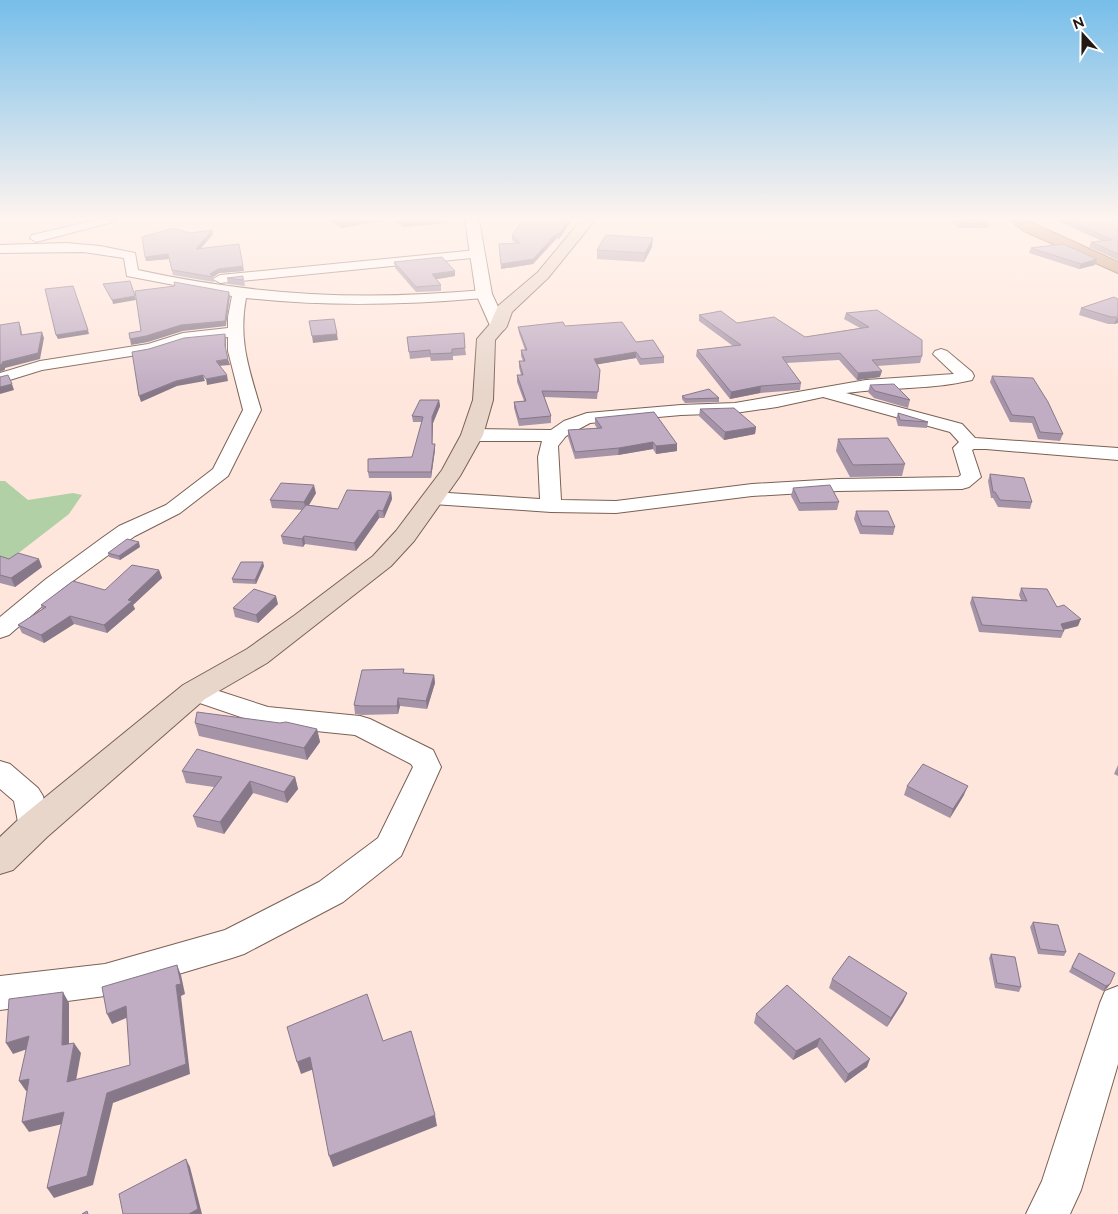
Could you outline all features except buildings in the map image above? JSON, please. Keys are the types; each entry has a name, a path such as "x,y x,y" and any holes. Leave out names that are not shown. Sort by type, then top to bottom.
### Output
{"main road":[{"path":"0,859 34,827 194,692 257,656 375,567 406,536 452,471 472,435 483,400 486,339 498,326 504,310 541,277"}],"street":[{"path":"152,277 276,296 352,301 412,300 484,294"},
{"path":"181,282 238,277"},
{"path":"481,277 484,294 498,326"},
{"path":"0,630 54,584 110,543 127,531 173,509 221,472 252,410 236,351 235,317 240,291"},
{"path":"0,378 40,366 150,348 182,338 236,332"},
{"path":"551,506 549,446 555,436 572,423 586,418 672,410 735,408 882,383 949,380 966,376 941,354"},
{"path":"822,392 956,428 970,444"},
{"path":"472,435 555,436"},
{"path":"433,498 551,506 616,507 752,490 828,485 962,483 971,478 962,448 970,444 986,443 1118,454"},
{"path":"0,993 105,980 232,943 331,892 390,846 427,767 423,757 360,726 267,716 194,692"},
{"path":"0,772 28,796 34,827"},
{"path":"1047,1214 1060,1190 1118,1003"}],"green space":[{"path":"0,481 5,481 28,500 73,493 82,495 69,514 16,555 0,564"}]}
